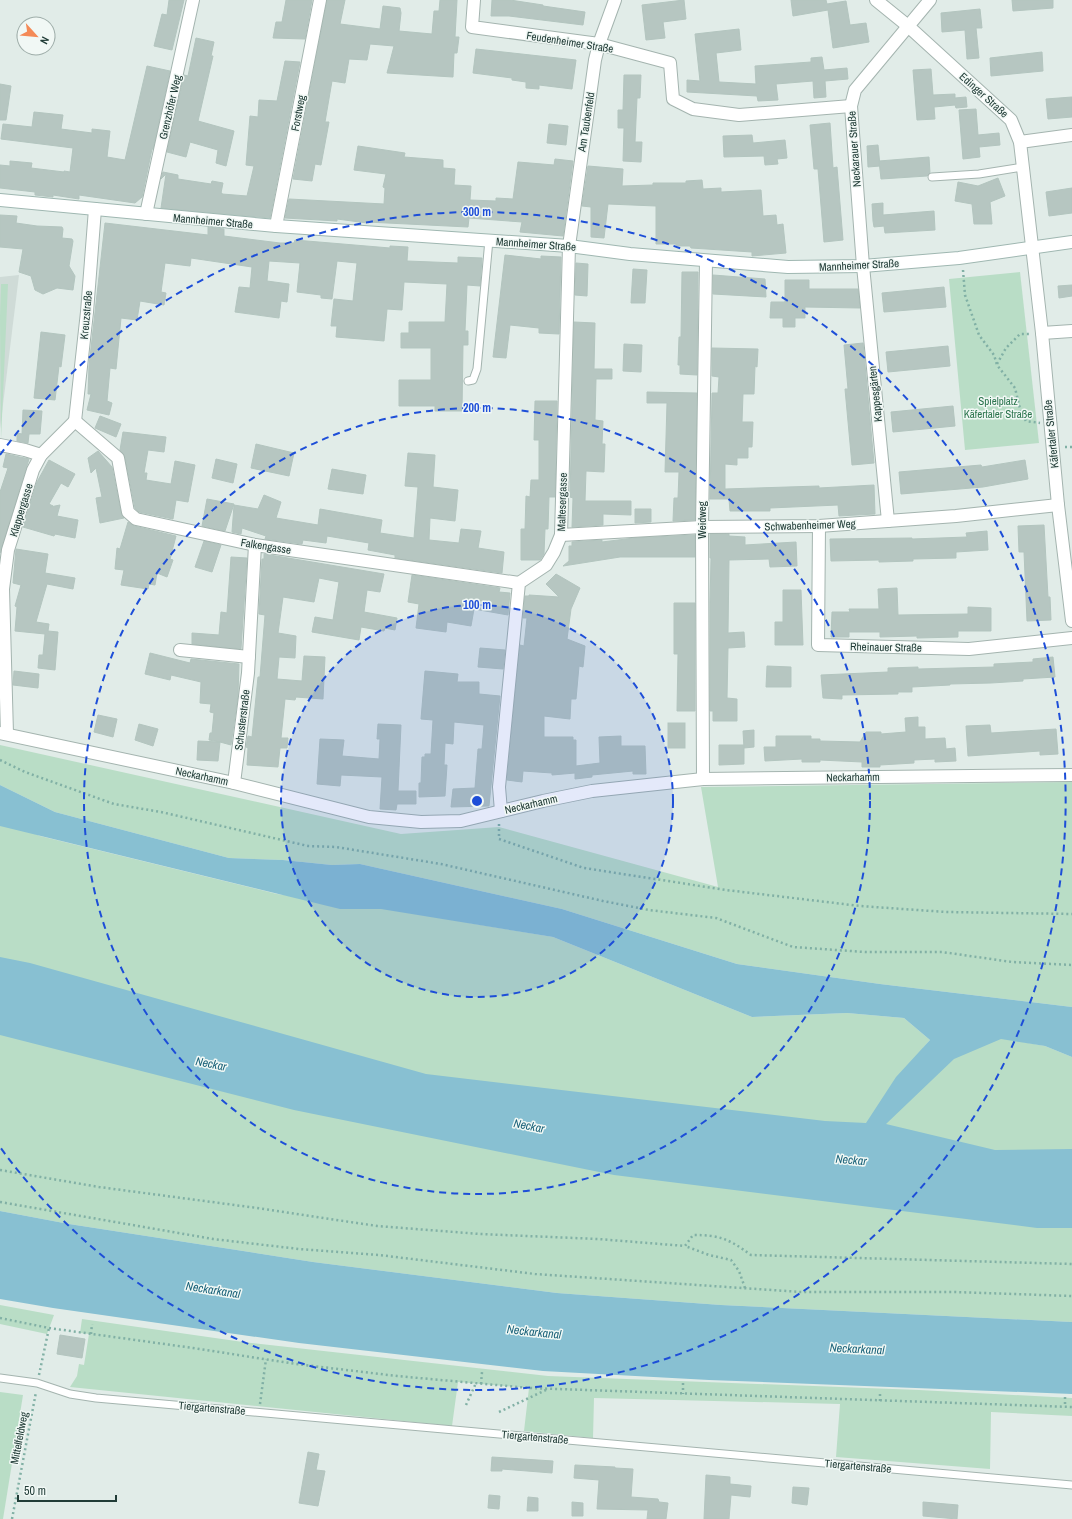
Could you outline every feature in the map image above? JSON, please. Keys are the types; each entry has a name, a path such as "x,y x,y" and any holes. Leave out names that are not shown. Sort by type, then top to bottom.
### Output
{"street":[{"name":"Grenzhöfer Weg","path":"146,214 194,0"},
{"name":"Forstweg","path":"276,226 320,0"},
{"name":"Feudenheimer Straße","path":"474,0 472,27 599,44 670,63 673,99 694,109 740,115 851,106"},
{"name":"Am Taubenfeld","path":"568,246 599,44 615,0"},
{"name":"Edinger Straße","path":"876,0 908,26 1011,120 1020,142 1032,248"},
{"name":"Neckarauer Straße","path":"863,266 851,106 855,90 930,0"},
{"path":"1020,142 1072,135"},
{"name":"Mannheimer Straße","path":"0,200 276,226 568,246 706,261 788,267 863,266 963,258 1072,242"},
{"name":"Kreuzstraße","path":"75,421 87,312 95,209"},
{"name":"Maltesergasse","path":"519,583 546,566 562,535 568,246"},
{"name":"Käfertaler Straße","path":"1032,248 1042,333 1058,505 1072,621"},
{"name":"Weidweg","path":"703,779 702,527 706,261"},
{"name":"Kappesgärten","path":"863,266 888,521"},
{"path":"1042,333 1072,331"},
{"name":"Klappergasse","path":"3,734 3,589 8,550 33,470 41,455 75,421"},
{"name":"Falkengasse","path":"75,421 118,458 128,512 136,519 255,545 519,583"},
{"path":"0,445 41,455"},
{"name":"Schwabenheimer Weg","path":"562,535 702,527 819,526 956,516 1058,505"},
{"name":"Rheinauer Straße","path":"819,526 818,645 969,649 1072,638"},
{"name":"Schusterstraße","path":"234,783 248,673 255,545"},
{"path":"501,811 499,787 519,583"},
{"path":"180,650 249,657"},
{"name":"Neckarhamm","path":"3,734 234,783 369,817 421,822 461,820 592,790 703,779 1072,775"}],"lane":[{"path":"932,177 979,174 1023,167"},
{"path":"468,381 473,380 477,369 489,240"},
{"name":"Tiergartenstraße","path":"0,1378 37,1383 70,1394 96,1398 1072,1485"}],"path":[{"path":"963,258 965,296 979,335 994,355 997,365 1015,388 1021,413 1026,421 1037,424 1050,423"},
{"path":"997,365 1006,348 1020,334 1042,333"},
{"path":"0,760 25,772 114,804 161,812 308,846 336,847 441,864 610,903 649,910 716,918 793,947 865,952 942,952 1012,962 1072,965"},
{"path":"501,811 499,839 584,868 726,890 860,906 946,912 1072,914"},
{"path":"0,1170 99,1187 377,1226 480,1234 598,1239 685,1246 709,1255 731,1260 739,1271 745,1288"},
{"path":"0,1202 213,1239 299,1249 379,1255 535,1274 801,1292 955,1292 1072,1296"},
{"path":"685,1246 692,1235 704,1235 724,1238 751,1255 1072,1264"},
{"path":"0,1318 49,1328 266,1359 397,1376 481,1384 548,1389 1072,1407"},
{"path":"91,1334 92,1324"},
{"name":"Mittelfeldweg","path":"12,1519 37,1383 49,1328"},
{"path":"259,1413 266,1359"},
{"path":"481,1384 482,1372"},
{"path":"466,1405 476,1383"},
{"path":"682,1383 683,1394"},
{"path":"499,1412 548,1389"},
{"path":"880,1391 880,1401"},
{"path":"1065,1397 1065,1407"}],"shaded area":[{"path":"19,275 0,429 0,277"}],"green space":[{"name":"Spielplatz Käfertaler Straße","path":"1020,272 1039,443 965,450 949,279"},
{"path":"1,284 8,284 1,439 0,316"},
{"path":"0,745 401,834 499,827 718,887 701,787 1072,782 1072,1007 880,984 737,964 562,909 360,864 332,865 283,860 229,858 55,812 0,785"},
{"path":"0,819 40,836 277,894 447,917 469,923 553,937 752,1017 847,1013 904,1018 930,1040 923,1048 954,1058 1001,1038 1045,1046 1072,1057 1072,1322 721,1305 557,1293 313,1262 69,1224 0,1211"},
{"path":"0,1305 54,1315 47,1334 0,1324"},
{"path":"82,1319 243,1342 548,1376 919,1390 1072,1398 1072,1416 991,1412 990,1469 836,1457 840,1404 594,1398 593,1438 524,1431 529,1388 458,1382 452,1426 70,1387 77,1376 79,1364 84,1365 89,1334 80,1333"},
{"path":"0,1392 23,1395 3,1519 0,1519"}],"water":[{"name":"Neckar","path":"0,785 55,812 229,858 283,860 332,865 360,864 562,909 737,964 880,984 1072,1007 1072,1057 1045,1046 1001,1039 954,1059 886,1124 995,1150 1072,1149 1072,1228 1037,1228 614,1175 294,1110 0,1035 0,957 30,963 426,1074 825,1121 866,1123 896,1077 930,1040 904,1018 847,1013 752,1017 553,937 381,909 340,909 0,826"},
{"name":"Neckarkanal","path":"0,1211 69,1224 313,1262 557,1293 721,1305 1072,1322 1072,1394 709,1380 543,1371 299,1343 0,1299"}],"building":[{"path":"169,0 184,0 172,50 154,46 162,14 167,15"},
{"path":"286,0 312,0 305,39 273,38 276,22 282,22"},
{"path":"327,0 345,0 340,24 380,29 383,6 400,8 401,13 399,31 432,34 434,11 439,11 440,0 457,0 455,37 459,37 457,53 454,53 453,77 387,73 394,46 370,44 367,60 349,59 345,83 332,81 325,122 329,122 321,165 315,164 312,181 293,179"},
{"path":"492,0 510,0 585,12 583,25 509,16 491,16"},
{"path":"684,0 686,19 663,22 665,38 646,40 642,5"},
{"path":"791,0 826,0 827,4 846,1 850,25 866,23 869,42 833,48 828,10 793,16"},
{"path":"1012,0 1053,0 1053,8 1013,11"},
{"path":"980,9 982,28 976,28 979,58 967,59 965,30 942,32 941,13"},
{"path":"739,29 741,50 716,53 719,82 756,84 755,66 811,62 811,58 822,57 824,70 847,68 848,79 825,81 826,97 814,98 813,81 776,84 778,100 758,101 757,96 687,92 687,80 700,81 695,34"},
{"path":"196,38 214,42 211,56 213,56 198,121 234,131 226,166 216,163 218,150 190,142 186,157 167,152 184,75 188,76"},
{"path":"476,49 576,60 572,89 539,85 539,89 526,88 526,82 512,80 512,78 473,73"},
{"path":"1042,52 1043,71 991,76 990,58"},
{"path":"285,61 300,62 270,218 161,208 166,174 161,179 163,172 178,175 178,179 211,184 212,181 223,183 222,194 247,196 254,166 246,165 250,116 258,117 259,100 277,101"},
{"path":"147,66 170,71 142,197 135,203 79,195 79,199 53,195 53,197 35,195 35,192 0,188 0,165 10,166 10,161 32,163 31,168 70,172 73,148 1,139 3,124 32,127 34,112 63,115 61,129 92,133 92,129 110,131 107,157 125,160"},
{"path":"931,69 933,95 955,94 955,98 966,97 967,107 956,108 955,105 934,107 935,119 917,120 913,70"},
{"path":"624,75 641,75 640,98 637,98 635,142 642,142 641,162 623,161 624,128 618,128 618,110 623,110"},
{"path":"0,84 11,86 6,120 0,120"},
{"path":"1072,97 1072,117 1048,119 1046,99"},
{"path":"976,109 978,135 999,133 1000,145 979,147 980,157 963,159 959,110"},
{"path":"830,123 833,168 837,167 843,240 824,242 818,169 814,169 810,125"},
{"path":"549,124 568,126 566,145 547,143"},
{"path":"752,135 753,143 785,140 787,158 777,159 778,164 765,165 764,156 724,157 723,136"},
{"path":"878,145 880,166 868,167 867,146"},
{"path":"358,146 405,153 404,157 443,160 443,168 455,169 454,185 471,186 470,200 496,201 496,198 513,199 518,162 554,165 555,159 573,161 563,236 520,232 522,222 469,218 468,227 367,223 337,219 337,221 285,218 289,199 384,204 385,188 383,187 386,174 354,170"},
{"path":"929,157 930,173 927,176 881,179 879,161"},
{"path":"588,166 623,169 622,186 653,185 653,183 686,183 686,181 702,180 703,189 721,188 721,192 761,190 763,216 776,215 777,225 783,224 786,253 752,256 752,252 691,248 690,246 676,246 676,244 656,244 656,206 608,204 604,238 591,237 591,207 582,206"},
{"path":"998,178 1005,196 990,202 992,224 974,224 972,204 955,201 958,182 978,186"},
{"path":"1072,188 1072,213 1049,216 1046,192"},
{"path":"883,203 883,215 934,211 935,230 885,233 884,226 874,227 873,221 872,204"},
{"path":"0,215 17,216 16,223 62,227 62,238 72,239 73,241 69,266 75,276 73,290 57,288 43,294 35,290 31,276 19,272 23,249 0,247"},
{"path":"105,223 208,235 208,227 224,229 224,236 280,243 294,243 295,240 390,248 390,246 408,247 407,261 458,263 458,257 482,258 480,286 467,285 465,331 468,331 468,345 463,345 462,411 435,411 435,406 399,406 399,380 431,380 431,348 401,348 401,333 409,333 409,322 445,322 447,284 404,282 402,310 387,309 384,341 336,337 337,326 331,326 334,299 353,301 357,263 337,261 332,299 321,298 321,295 297,292 300,263 269,261 267,281 289,284 287,302 281,301 279,318 235,312 239,287 250,288 252,267 191,258 190,266 165,263 161,292 166,293 164,305 140,301 137,320 121,318 116,369 110,368 107,401 112,403 109,415 87,410 91,394 88,394 89,366"},
{"path":"505,255 541,259 541,256 561,257 559,334 539,333 539,328 510,325 506,358 493,357"},
{"path":"576,263 588,264 587,296 575,295"},
{"path":"633,269 647,270 645,303 631,303"},
{"path":"682,272 698,272 697,375 680,374 680,365 678,365 679,337 681,337"},
{"path":"713,275 765,279 766,297 713,294"},
{"path":"785,280 809,280 809,289 858,289 860,308 805,307 805,318 795,318 795,327 783,327 783,318 770,318 771,302 785,302"},
{"path":"1072,285 1072,296 1059,298 1058,286"},
{"path":"944,287 946,307 884,312 882,293"},
{"path":"574,322 595,323 594,369 612,369 612,379 596,379 595,420 603,421 602,444 605,444 604,472 586,471 585,501 631,501 631,515 603,514 603,525 572,527 573,498 570,497"},
{"path":"41,332 65,335 61,367 59,366 55,400 34,398"},
{"path":"863,343 874,463 852,465 845,389 848,389 844,345"},
{"path":"624,344 642,345 641,372 623,371"},
{"path":"948,346 950,366 888,372 886,352"},
{"path":"712,348 758,349 757,367 755,366 754,394 743,394 742,422 753,422 752,447 748,447 748,458 737,458 737,465 725,464 725,489 819,486 819,488 874,485 875,514 839,516 838,505 770,508 770,511 730,511 729,499 710,499 712,393 718,393 719,377 712,376"},
{"path":"647,392 697,393 695,520 673,521 674,498 678,498 679,472 665,472 667,403 647,403"},
{"path":"535,401 557,401 555,497 549,497 548,529 545,529 544,554 540,560 521,560 521,529 525,529 526,496 530,497 531,480 539,480 539,440 534,440"},
{"path":"953,406 955,426 893,432 891,412"},
{"path":"23,410 42,411 40,434 29,434 28,443 17,441 17,433 22,434"},
{"path":"100,416 121,424 116,437 95,428"},
{"path":"123,432 166,437 164,452 148,450 144,473 147,473 146,480 171,484 175,461 195,465 188,502 176,500 173,519 139,512 135,508 125,457 120,450"},
{"path":"256,444 294,453 289,476 251,468"},
{"path":"98,451 112,467 121,513 124,518 100,523 96,498 102,497 96,468 91,473 88,458"},
{"path":"408,453 435,455 433,487 458,490 455,521 430,518 429,540 459,543 461,529 481,531 478,548 504,552 502,573 395,558 395,555 368,550 369,543 327,536 326,543 303,540 302,544 265,539 266,536 242,528 241,534 232,532 234,505 258,509 264,495 281,502 276,518 318,525 320,509 382,520 380,533 414,538 418,487 405,486"},
{"path":"6,454 29,459 0,553 0,492 8,468 3,467"},
{"path":"216,459 237,464 233,483 212,478"},
{"path":"49,460 75,474 68,487 61,483 49,504 53,506 50,507 60,505 57,516 78,520 75,538 55,534 54,536 23,527 37,482"},
{"path":"1025,460 1028,479 983,487 901,494 899,472 981,465 982,467"},
{"path":"332,469 366,475 363,494 328,489"},
{"path":"207,499 234,504 225,531 202,526"},
{"path":"635,509 651,509 651,522 635,523"},
{"path":"128,522 134,526 176,536 170,559 173,560 167,577 157,573 155,585 149,584 148,589 121,585 124,570 115,569 117,548 120,549"},
{"path":"1044,525 1048,597 1050,597 1051,620 1027,621 1024,552 1019,552 1018,526"},
{"path":"987,531 988,550 956,552 956,558 913,559 913,561 879,562 879,560 831,561 830,539 967,537 966,533"},
{"path":"710,534 729,534 729,536 745,537 745,545 796,542 797,566 770,567 769,559 729,560 728,633 744,632 745,647 728,648 727,698 737,699 737,721 713,721 713,711 710,711"},
{"path":"695,535 695,557 620,557 563,566 569,561 569,546 572,546 572,542 602,540 602,542 634,538"},
{"path":"204,541 221,545 212,572 195,567"},
{"path":"16,549 48,554 45,573 75,578 73,589 47,584 36,622 49,624 48,631 58,632 55,670 38,668 39,655 43,655 45,634 15,631 17,607 15,606 21,585 13,583"},
{"path":"264,554 384,574 380,592 367,590 364,612 397,618 395,630 385,628 384,631 361,627 359,640 312,632 315,617 333,620 339,582 319,578 314,602 283,597 278,633 296,636 295,658 279,657 277,679 302,681 304,656 325,657 323,699 296,697 295,700 285,699 281,738 288,738 287,748 280,748 278,767 247,765 248,748 246,747 248,736 252,737 258,677 260,677 265,615 259,614 262,559 264,559"},
{"path":"231,557 247,558 241,649 192,644 192,633 219,635 221,612 227,613"},
{"path":"556,574 580,588 571,609 567,639 585,646 583,667 579,666 576,699 571,699 570,719 544,716 544,737 573,737 573,740 576,740 576,766 600,763 599,737 621,736 621,746 645,746 646,774 633,774 633,771 592,775 592,777 575,779 575,773 552,775 552,773 523,771 522,782 507,780 520,645 524,646 527,618 523,618 525,596 559,597 546,584"},
{"path":"412,575 500,588 499,592 510,593 508,615 474,609 471,626 447,622 446,632 416,628 419,604 408,602"},
{"path":"897,588 898,615 968,614 968,607 991,608 991,631 958,631 958,637 880,637 880,632 849,632 849,637 831,637 832,612 850,612 849,609 879,609 878,589"},
{"path":"783,590 801,590 803,645 775,645 775,622 783,622"},
{"path":"674,603 695,603 695,711 677,711 678,654 674,654"},
{"path":"480,648 505,650 503,669 478,667"},
{"path":"150,653 190,663 191,659 239,664 238,695 231,745 209,740 210,733 212,733 214,713 210,712 211,704 200,703 201,682 171,675 170,680 145,674"},
{"path":"1053,657 1055,677 1023,679 1023,681 912,687 912,692 898,692 898,694 842,695 842,699 823,698 821,675 888,672 888,668 918,667 918,669 994,667 994,664 1033,662 1033,659"},
{"path":"767,666 791,667 791,687 766,687"},
{"path":"14,671 39,674 38,688 13,685"},
{"path":"425,671 458,674 457,682 479,682 479,694 500,696 489,806 451,807 453,789 475,788 478,749 482,749 484,725 454,722 453,744 445,743 444,765 447,765 445,796 419,797 422,757 425,757 425,754 431,754 433,720 421,719"},
{"path":"98,715 117,719 113,737 94,732"},
{"path":"918,717 918,727 925,727 925,739 945,738 946,749 955,748 956,761 935,762 935,759 914,760 914,763 880,765 880,767 862,767 862,762 820,760 820,762 802,762 802,759 765,761 764,747 776,747 776,736 811,736 811,739 820,739 820,741 860,742 866,732 881,732 881,734 906,732 905,718"},
{"path":"668,723 685,723 685,748 668,748"},
{"path":"139,724 158,729 153,746 135,740"},
{"path":"378,724 401,725 398,791 416,791 416,804 397,804 396,810 380,809 382,777 341,775 340,786 317,784 320,739 344,740 342,756 379,759 380,739 377,739"},
{"path":"990,725 991,733 1056,729 1058,754 1040,755 1040,751 968,756 966,726"},
{"path":"754,730 754,747 744,748 743,731"},
{"path":"198,741 220,742 218,761 197,760"},
{"path":"719,745 744,745 744,764 719,765"},
{"path":"60,1335 85,1339 82,1358 57,1354"},
{"path":"308,1452 319,1454 316,1470 325,1471 318,1506 299,1503"},
{"path":"492,1457 553,1461 552,1473 502,1469 502,1471 491,1471"},
{"path":"575,1465 633,1469 631,1497 658,1499 659,1502 668,1503 666,1519 647,1519 648,1510 597,1509 599,1480 574,1478"},
{"path":"706,1475 730,1477 730,1484 751,1486 750,1497 731,1495 729,1519 704,1519"},
{"path":"793,1487 809,1488 807,1505 792,1503"},
{"path":"489,1495 500,1496 499,1509 488,1508"},
{"path":"528,1497 538,1498 538,1511 527,1511"},
{"path":"572,1502 583,1503 583,1516 572,1516"},
{"path":"923,1502 958,1505 957,1519 923,1516"}]}
